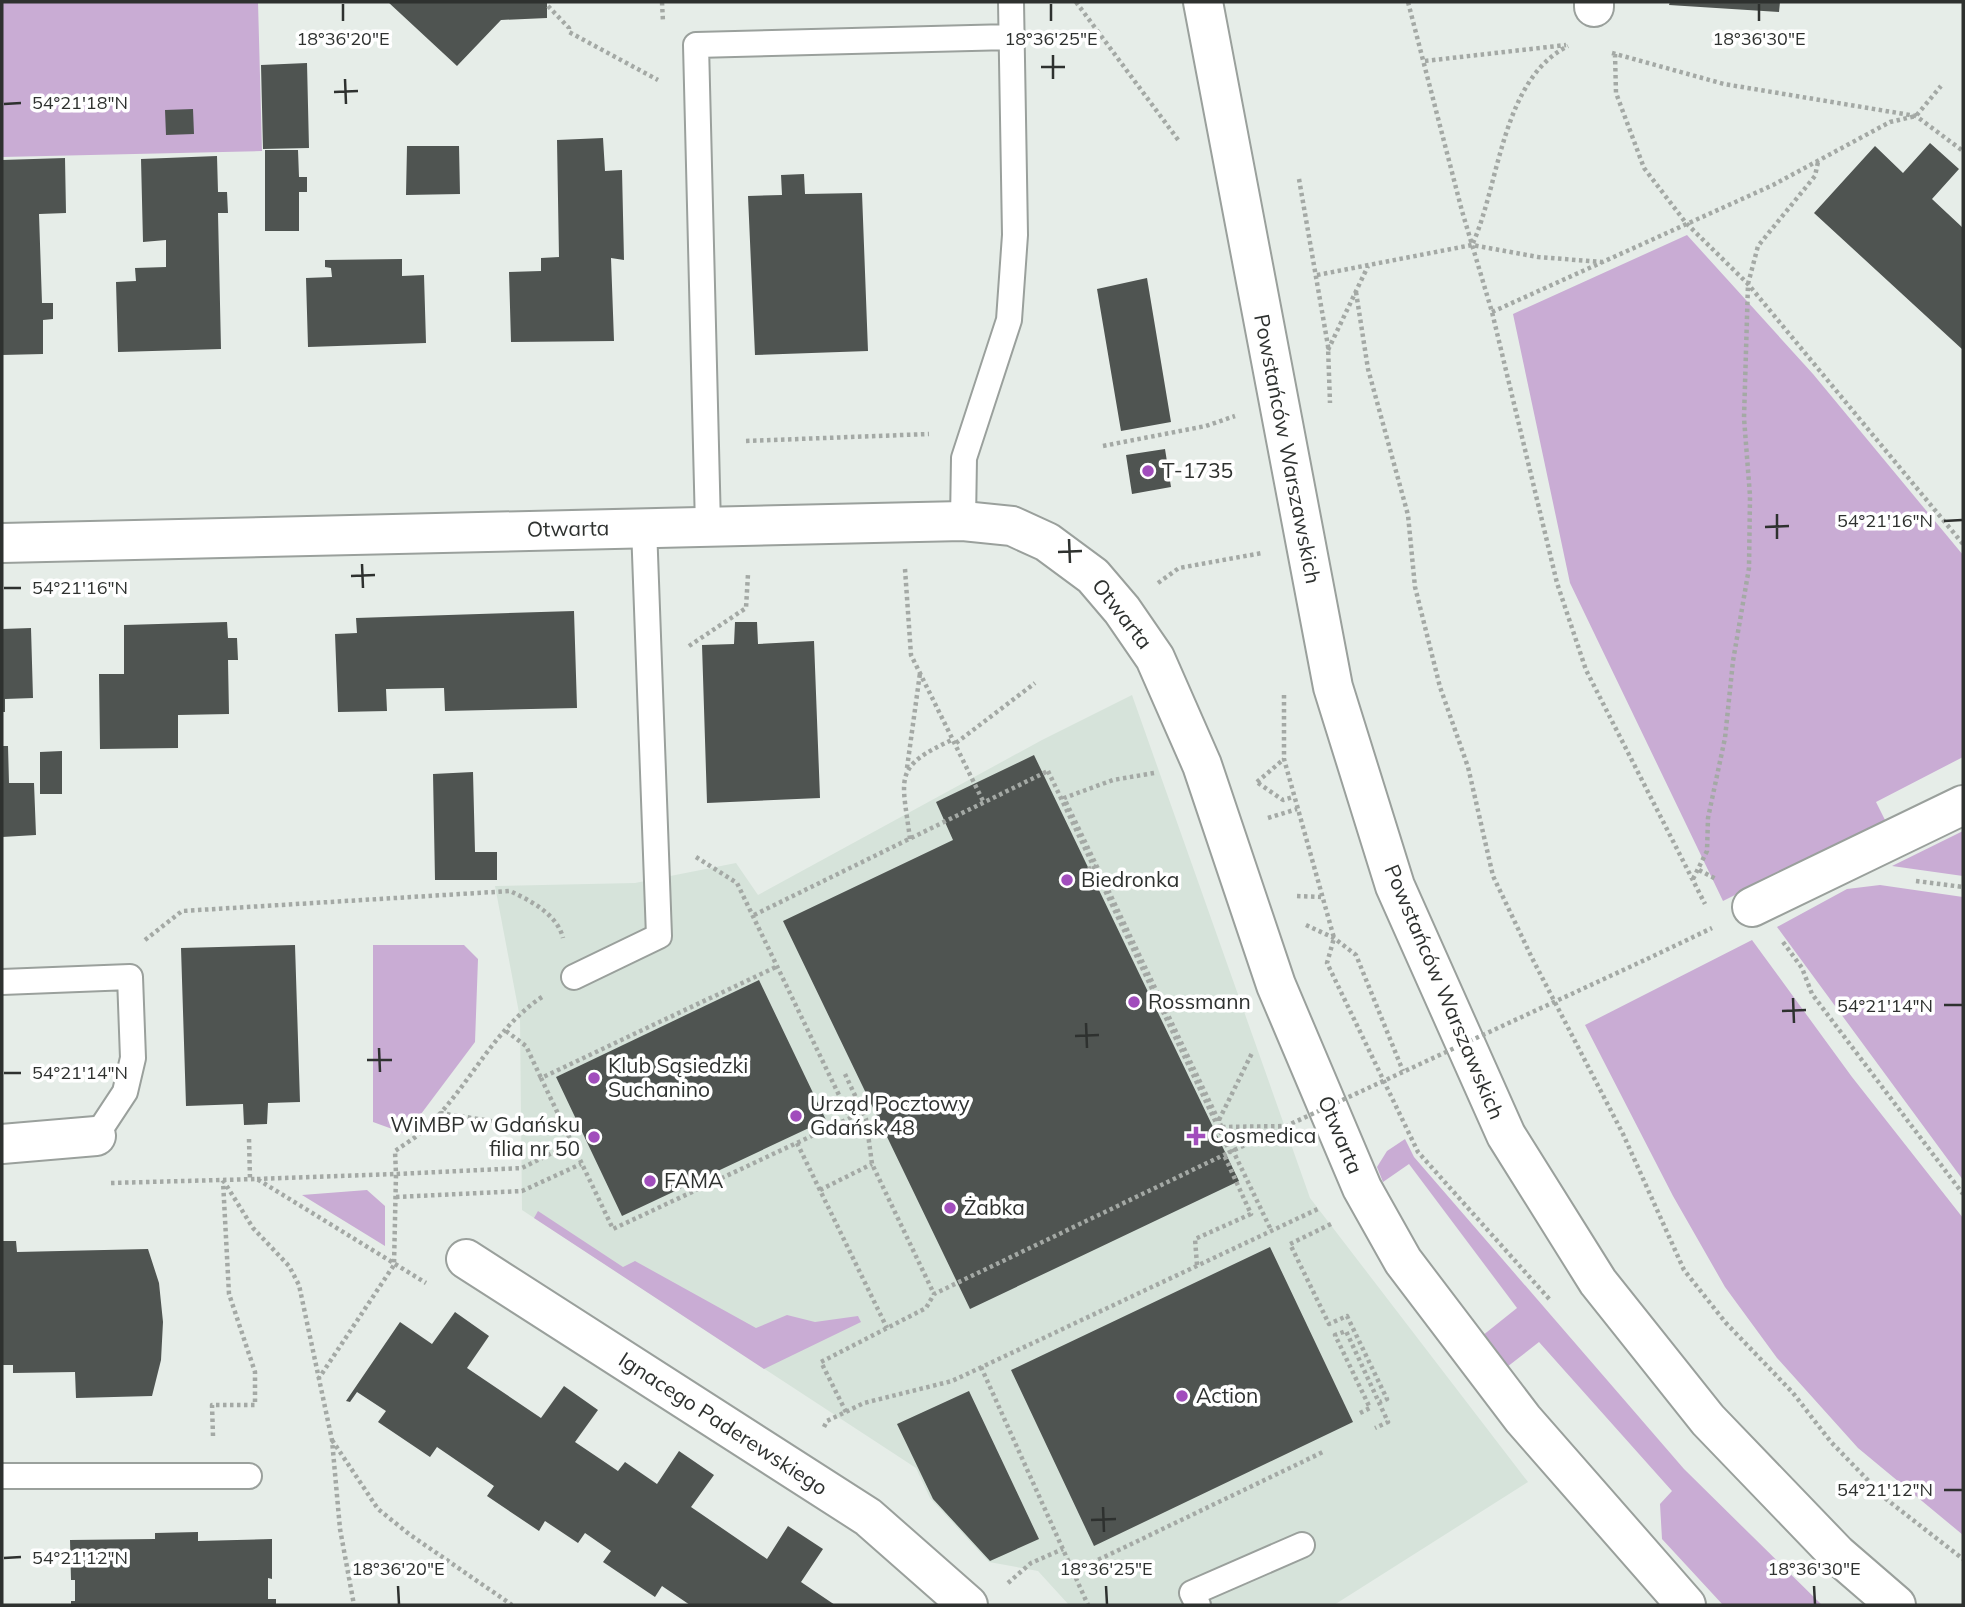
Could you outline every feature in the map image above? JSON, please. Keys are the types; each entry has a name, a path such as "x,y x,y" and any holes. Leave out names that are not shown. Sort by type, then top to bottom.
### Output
{"street":[{"name":"Powstańców Warszawskich","path":"1203,2 1333,687 1395,886 1506,1135 1598,1282 1708,1420 1837,1554 1896,1605"},
{"name":"Otwarta","path":"2,543 963,521 1012,526 1047,542 1093,576 1122,610 1156,658 1202,765 1276,985 1362,1188 1403,1261 1522,1419 1686,1605"},
{"path":"1757,905 1963,805"},
{"path":"2,1144 96,1136"},
{"name":"Ignacego Paderewskiego","path":"466,1259 868,1517 968,1605"}],"lane":[{"path":"963,521 964,458 1009,320 1015,235 1011,2"},
{"path":"708,526 696,45 1012,37"},
{"path":"574,977 659,936 644,527"},
{"path":"2,982 130,977 133,1058 125,1092 96,1136"},
{"path":"2,1476 249,1476"},
{"path":"1198,1605 1192,1593 1302,1545"}],"path":[{"path":"1076,2 1163,119"},
{"path":"1408,2 1492,312 1557,583 1586,670 1715,926"},
{"path":"548,6 569,28 569,32 663,82"},
{"path":"1425,61 1572,44 1551,55 1522,94 1511,117 1486,213 1472,245"},
{"path":"1603,50 1724,84 1916,116 1963,151"},
{"path":"1615,54 1616,93 1644,169 1686,223 1748,284 1963,544"},
{"path":"1492,312 1818,162 1890,122 1916,116 1941,86"},
{"path":"1692,880 1707,851 1708,818 1725,738 1733,661 1749,568 1750,496 1745,418 1748,284 1758,246 1815,176 1818,162"},
{"path":"1299,179 1317,275 1472,245 1538,257 1603,262"},
{"path":"1328,351 1368,265"},
{"path":"1356,292 1368,369 1408,515 1415,587 1440,687 1468,767 1493,876 1532,958 1617,1122 1684,1270 1726,1323 1793,1393 1831,1442 1886,1499 1963,1559"},
{"path":"1103,446 1206,426 1240,414"},
{"path":"706,442 972,432"},
{"path":"902,523 911,655 984,803"},
{"path":"1221,559 1253,554"},
{"path":"681,651 746,608 748,568"},
{"path":"910,839 905,802 906,770 920,672"},
{"path":"906,770 912,760 955,741 1035,683"},
{"path":"754,915 1048,771 1230,1152"},
{"path":"1158,772 1113,780 1064,798 1271,1230"},
{"path":"1271,792 1283,800 1293,797"},
{"path":"1088,869 1096,866"},
{"path":"1699,870 1740,887 1757,905 1802,968 1811,994 1963,1194"},
{"path":"506,1031 526,1046 613,1229 850,1118 737,883"},
{"path":"130,977 141,944 182,911 510,891 532,901 560,925 574,977 529,1006 426,1128 395,1151 394,1265 318,1379"},
{"path":"1301,923 1334,938 1356,955 1403,1071"},
{"path":"846,1412 821,1362 926,1308 933,1294 1696,935"},
{"path":"541,1078 778,966"},
{"path":"1219,1121 1243,1073"},
{"path":"845,1074 866,1119 872,1164 933,1294"},
{"path":"439,1113 510,1124"},
{"path":"1222,1127 1278,1126"},
{"path":"249,1139 250,1179"},
{"path":"99,1183 522,1168 572,1143"},
{"path":"797,1143 887,1328"},
{"path":"1197,1265 1195,1239 1251,1214 1224,1155"},
{"path":"396,1197 522,1191 581,1164"},
{"path":"820,1190 872,1164"},
{"path":"257,1179 435,1288 466,1259"},
{"path":"223,1180 253,1228 295,1274 331,1440 340,1529 354,1605"},
{"path":"213,1448 212,1405 255,1405 255,1372 229,1294 223,1180"},
{"path":"824,1427 827,1421 864,1404 952,1381 1318,1209"},
{"path":"1340,1220 1290,1244 1329,1324 1347,1316 1387,1399 1380,1402"},
{"path":"1360,1413 1370,1408 1335,1335 1346,1331 1388,1422 1374,1427"},
{"path":"981,1367 1088,1605"},
{"path":"331,1440 378,1508 409,1534 512,1605"},
{"path":"1073,1572 1325,1451"},
{"path":"1031,1563 1063,1549"}],"shaded area":[{"path":"2,2 258,2 262,151 2,157"},
{"path":"1687,235 1813,374 1963,555 1963,757 1876,802 1885,820 1723,901 1570,583 1513,314"},
{"path":"1132,695 1310,1198 1528,1482 1334,1605 1069,1605 1038,1571 989,1562 930,1498 916,1468 522,1210 520,1018 495,886 635,883 736,863 758,895 1042,740"},
{"path":"1963,831 1963,876 1892,866"},
{"path":"1880,885 1963,897 1963,1180 1777,927 1847,889"},
{"path":"1752,940 1852,1077 1963,1218 1963,1535 1858,1448 1777,1358 1725,1287 1673,1196 1585,1025"},
{"path":"373,945 464,945 478,959 475,1042 406,1134 373,1122"},
{"path":"1405,1139 1414,1157 1684,1469 1822,1605 1723,1605 1662,1539 1660,1504 1672,1491 1539,1342 1507,1367 1482,1336 1517,1308 1409,1164 1383,1182 1377,1167 1387,1151"},
{"path":"367,1190 385,1206 385,1246 302,1195"},
{"path":"538,1211 623,1267 635,1261 756,1328 787,1315 815,1322 858,1316 861,1322 764,1369 534,1218"}],"building":[{"path":"388,2 547,2 547,18 501,20 457,66"},
{"path":"1670,2 1780,2 1779,12 1669,5"},
{"path":"307,63 309,148 263,149 261,65"},
{"path":"193,109 194,134 166,135 165,110"},
{"path":"603,138 605,171 622,170 624,260 611,258 614,341 511,342 509,272 541,271 541,258 559,257 557,140"},
{"path":"1930,143 1959,169 1932,199 1963,228 1963,350 1814,213 1875,146 1903,173"},
{"path":"407,146 459,146 460,194 406,195"},
{"path":"265,150 298,150 299,177 307,177 307,192 299,192 299,231 265,231"},
{"path":"217,156 218,192 227,192 228,213 218,213 221,349 118,352 116,282 136,281 135,268 166,267 166,240 143,242 141,159"},
{"path":"65,158 66,213 39,214 42,303 53,303 53,319 43,320 43,354 2,355 2,160"},
{"path":"804,174 805,194 862,193 868,351 755,355 748,196 782,195 781,175"},
{"path":"402,259 402,276 424,275 426,343 308,347 306,278 332,277 331,268 325,267 325,260"},
{"path":"1147,278 1171,422 1121,431 1097,289"},
{"name":"T-1735","path":"1165,449 1171,487 1132,494 1126,455"},
{"path":"574,611 577,708 445,711 444,688 386,689 387,711 338,712 335,634 357,633 356,618"},
{"path":"227,622 228,638 237,638 238,660 228,660 229,714 178,715 178,748 100,749 99,674 124,674 124,625"},
{"path":"735,622 757,622 758,644 814,641 820,798 707,803 702,645 734,644"},
{"path":"31,628 33,698 5,699 5,712 2,712 2,629"},
{"path":"2,746 8,746 9,783 34,783 36,835 2,837"},
{"path":"62,751 62,794 40,794 40,752"},
{"path":"1034,755 1239,1181 970,1309 783,921 953,840 936,802"},
{"path":"473,772 475,852 497,852 497,880 435,880 433,774"},
{"path":"295,945 300,1102 268,1103 267,1124 244,1125 243,1104 186,1106 181,948"},
{"path":"759,980 826,1120 622,1216 556,1077"},
{"path":"2,1241 16,1241 17,1252 148,1249 159,1283 163,1322 161,1360 152,1396 76,1398 75,1372 13,1373 13,1365 2,1365"},
{"name":"Action","path":"1270,1247 1353,1422 1094,1546 1011,1370"},
{"path":"455,1312 489,1336 467,1368 541,1418 564,1386 598,1410 575,1442 618,1471 625,1462 657,1484 679,1451 714,1475 691,1507 767,1559 788,1526 823,1549 801,1582 835,1605 690,1605 662,1586 655,1597 603,1562 611,1551 585,1533 578,1543 545,1521 539,1531 487,1496 494,1486 437,1447 430,1457 378,1422 386,1411 357,1392 350,1402 346,1401 400,1322 432,1344"},
{"path":"969,1391 1039,1539 990,1561 933,1499 897,1424"},
{"path":"198,1532 198,1541 272,1539 272,1579 268,1578 268,1599 276,1599 276,1605 71,1605 71,1601 75,1601 75,1580 71,1580 70,1540 155,1539 155,1533"}],"place":[{"name":"T-1735","path":"1148,471"},
{"name":"Biedronka","path":"1067,880"},
{"name":"Rossmann","path":"1134,1002"},
{"name":"Klub Sąsiedzki Suchanino","path":"594,1078"},
{"name":"Urząd Pocztowy Gdańsk 48","path":"796,1116"},
{"name":"Cosmedica","path":"1196,1136"},
{"name":"WiMBP w Gdańsku filia nr 50","path":"594,1137"},
{"name":"FAMA","path":"650,1181"},
{"name":"Żabka","path":"950,1208"},
{"name":"Action","path":"1182,1396"}]}
